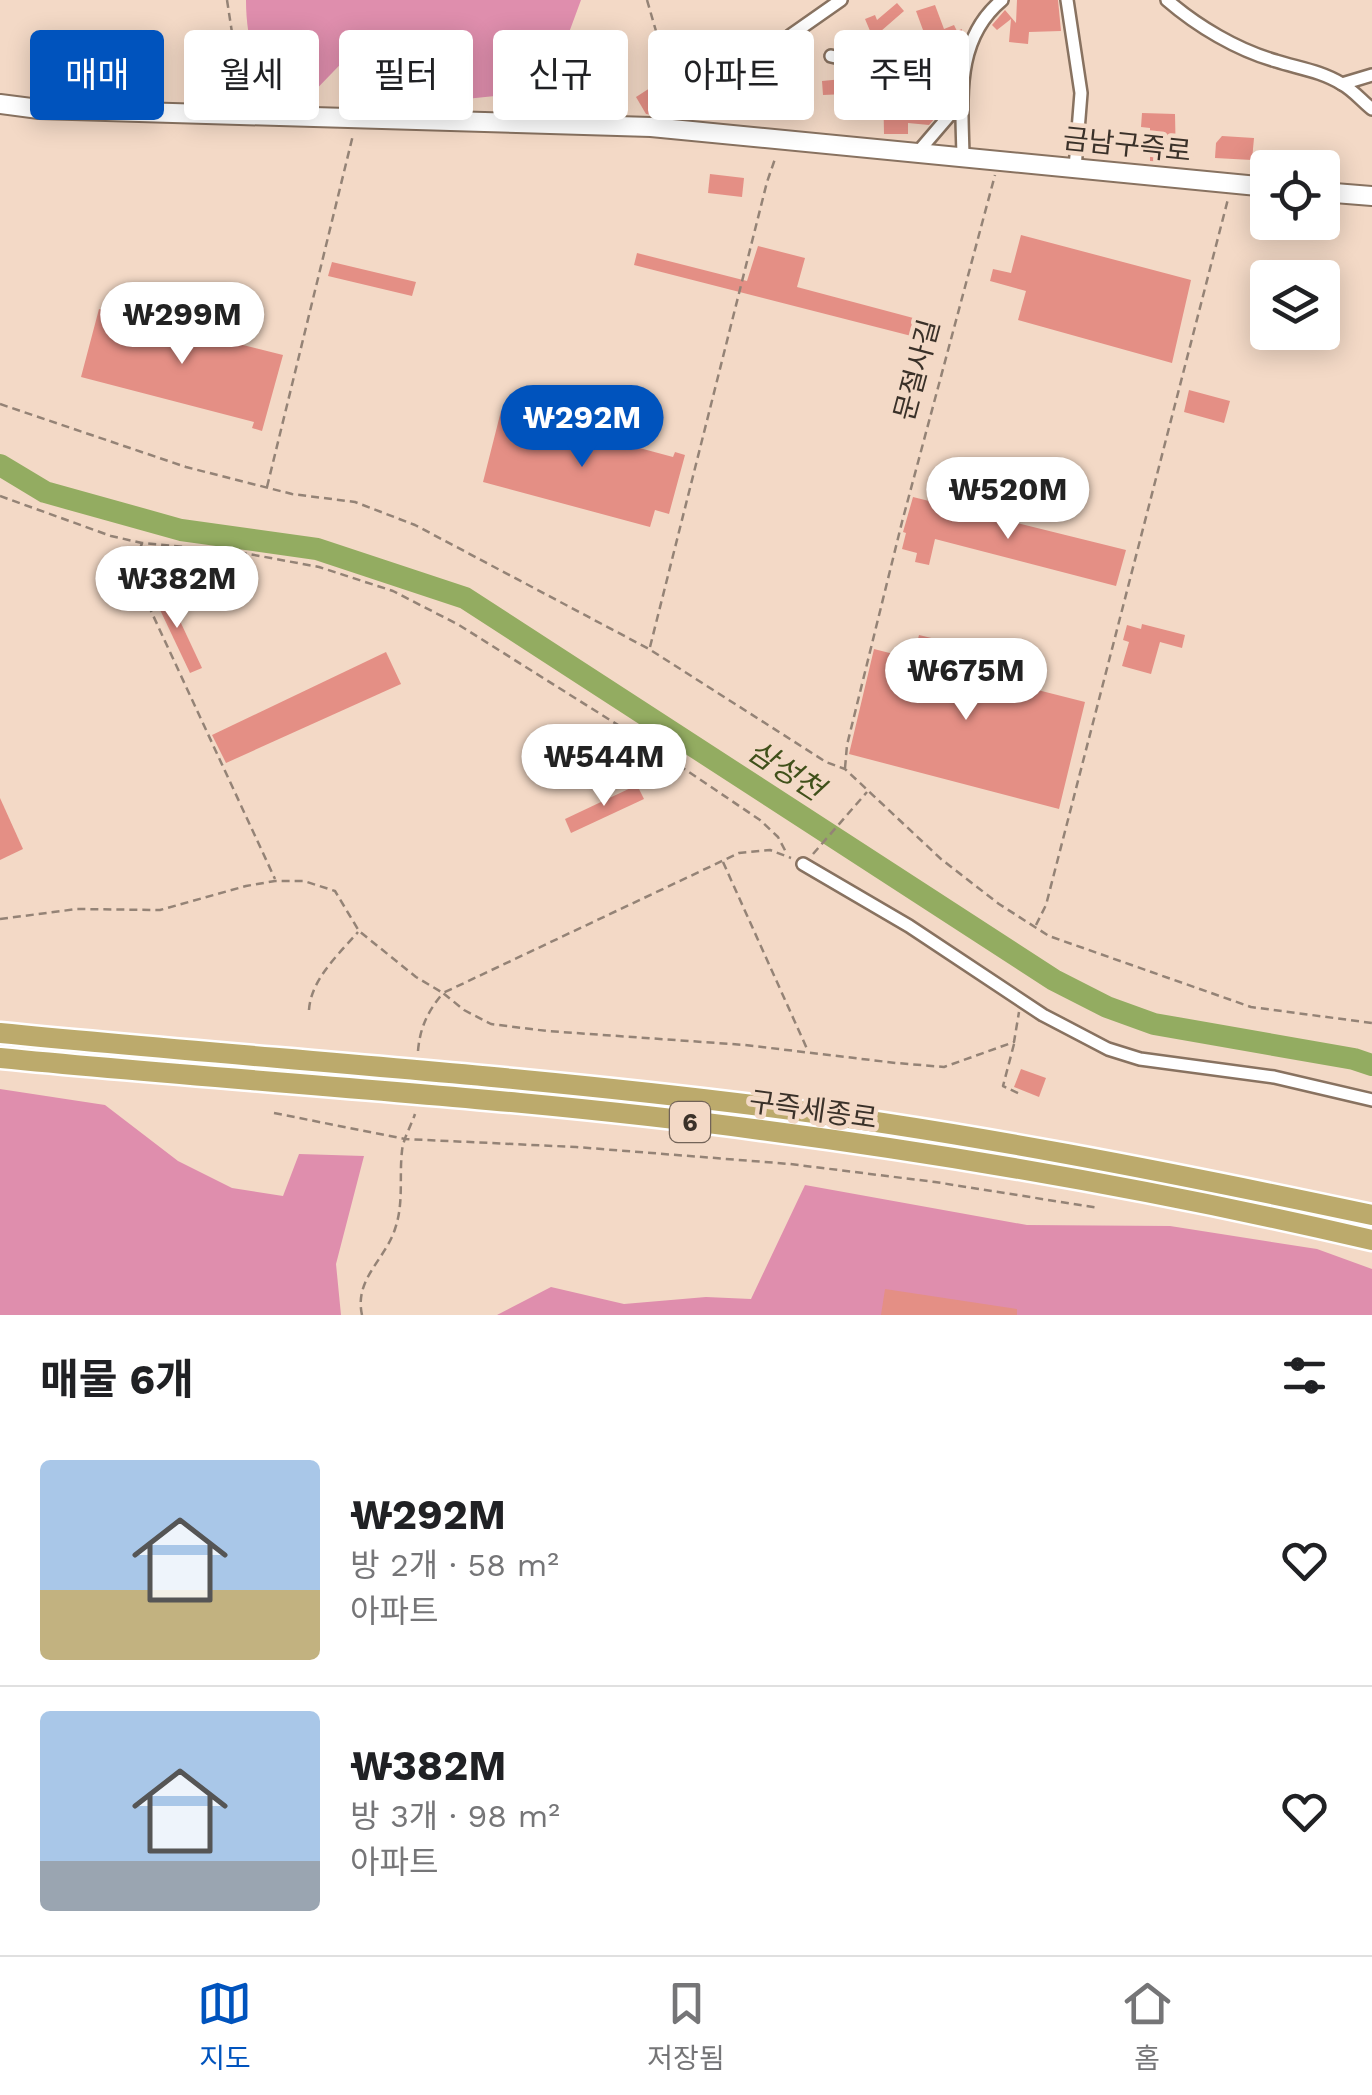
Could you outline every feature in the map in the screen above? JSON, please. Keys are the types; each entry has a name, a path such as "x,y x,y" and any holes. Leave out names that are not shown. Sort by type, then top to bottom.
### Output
{"highway":[{"name":"구즉세종로","path":"0,1033 759,1106 951,1133 1152,1168 1372,1215"},
{"name":"구즉세종로","path":"0,1058 759,1129 1044,1172 1219,1205 1372,1240"}],"main road":[{"name":"금남구즉로","path":"0,104 39,109 184,112"},
{"name":"금남구즉로","path":"446,120 651,127 1250,186"},
{"path":"1340,193 1372,196"}],"street":[{"path":"798,30 841,0"},
{"path":"969,49 983,18 1002,0"},
{"path":"1067,0 1080,93 1075,168"},
{"path":"1167,0 1239,47 1274,61 1307,68 1342,84 1372,109"},
{"path":"1342,84 1372,75"},
{"path":"651,127 661,120"},
{"path":"918,152 945,120"},
{"path":"962,120 963,156"},
{"path":"807,860 1021,1002 1108,1049 1140,1059 1274,1076 1372,1100"}],"path":[{"path":"228,0 232,30"},
{"path":"648,0 656,30"},
{"path":"266,488 357,120"},
{"path":"649,649 767,182 785,139"},
{"name":"문절사길","path":"844,769 897,540 999,160"},
{"path":"1035,927 1046,905 1216,256 1231,184"},
{"path":"0,404 134,451 266,488 378,509 475,554 649,649 826,762 844,769 940,859 1035,927 1072,945 1251,1007 1372,1023"},
{"path":"0,496 111,536 319,566 393,592 458,625 637,737 760,820 778,837 788,857"},
{"path":"142,543 136,561 139,585 275,881"},
{"path":"418,1051 419,1033 442,992 723,860 755,849 807,860 868,791"},
{"path":"723,860 808,1052"},
{"path":"0,920 76,909 160,910 275,881 304,881 335,891 360,931 416,977 491,1024 944,1067 1014,1042"},
{"path":"309,1010 320,978 360,931"},
{"path":"1020,1094 1003,1086 1021,1002"},
{"path":"274,1113 405,1139 576,1147 790,1164 1098,1208"},
{"path":"362,1315 363,1284 390,1240 402,1202 402,1146 416,1114"}],"shaded area":[{"path":"246,0 581,0 570,30 493,30 493,96 473,98 473,30 339,30 339,66 319,86 319,30 248,30"},
{"path":"0,1089 105,1105 178,1161 232,1188 283,1196 299,1154 364,1156 336,1264 341,1315 0,1315"},
{"path":"805,1185 1027,1225 1170,1226 1317,1249 1372,1269 1372,1315 497,1315 551,1287 624,1304 706,1297 751,1299"}],"building":[{"path":"1017,0 1058,0 1061,31 1029,32 1028,44 1009,42 1011,19 997,30 992,25 1005,10 1016,23"},
{"path":"897,3 904,11 882,30 870,30 865,19 875,15 877,20"},
{"path":"935,5 944,29 954,25 956,30 923,30 916,11"},
{"path":"834,80 834,95 823,95 822,81"},
{"path":"648,89 648,114 646,114 636,97"},
{"path":"1142,113 1175,114 1176,162 1150,161 1150,128 1141,127"},
{"path":"884,120 933,120 929,125 908,123 908,134 884,134"},
{"path":"1222,136 1254,138 1250,160 1215,158 1216,143"},
{"path":"710,174 744,178 742,197 708,193"},
{"path":"1021,235 1191,280 1172,363 1018,320 1026,291 990,281 993,269 1011,273"},
{"path":"758,246 805,258 797,287 932,323 927,340 634,265 637,253 747,281"},
{"path":"332,262 416,282 412,296 328,276"},
{"path":"99,309 283,355 262,431 252,428 254,422 81,377"},
{"path":"1189,390 1230,401 1224,423 1184,412"},
{"path":"501,411 673,457 675,452 685,455 669,514 655,510 650,527 483,482"},
{"path":"913,497 1126,550 1116,586 935,539 929,565 915,562 917,553 902,549"},
{"path":"165,589 202,668 190,673 153,595"},
{"path":"1142,624 1185,635 1182,648 1160,642 1151,674 1122,666 1129,642 1123,640 1127,625 1141,629"},
{"path":"919,635 997,654 991,678 1085,702 1059,809 849,754 874,649 913,659"},
{"path":"386,652 401,684 226,763 212,735"},
{"path":"637,785 644,799 571,833 565,819"},
{"path":"0,798 23,849 0,860"},
{"path":"1021,1069 1046,1078 1039,1097 1014,1087"},
{"path":"885,1289 1017,1309 1017,1315 881,1315"}],"waterway":[{"name":"삼성천","path":"0,465 45,492 181,530 317,549 465,598 1054,980 1107,1007 1154,1024 1372,1065"}]}
